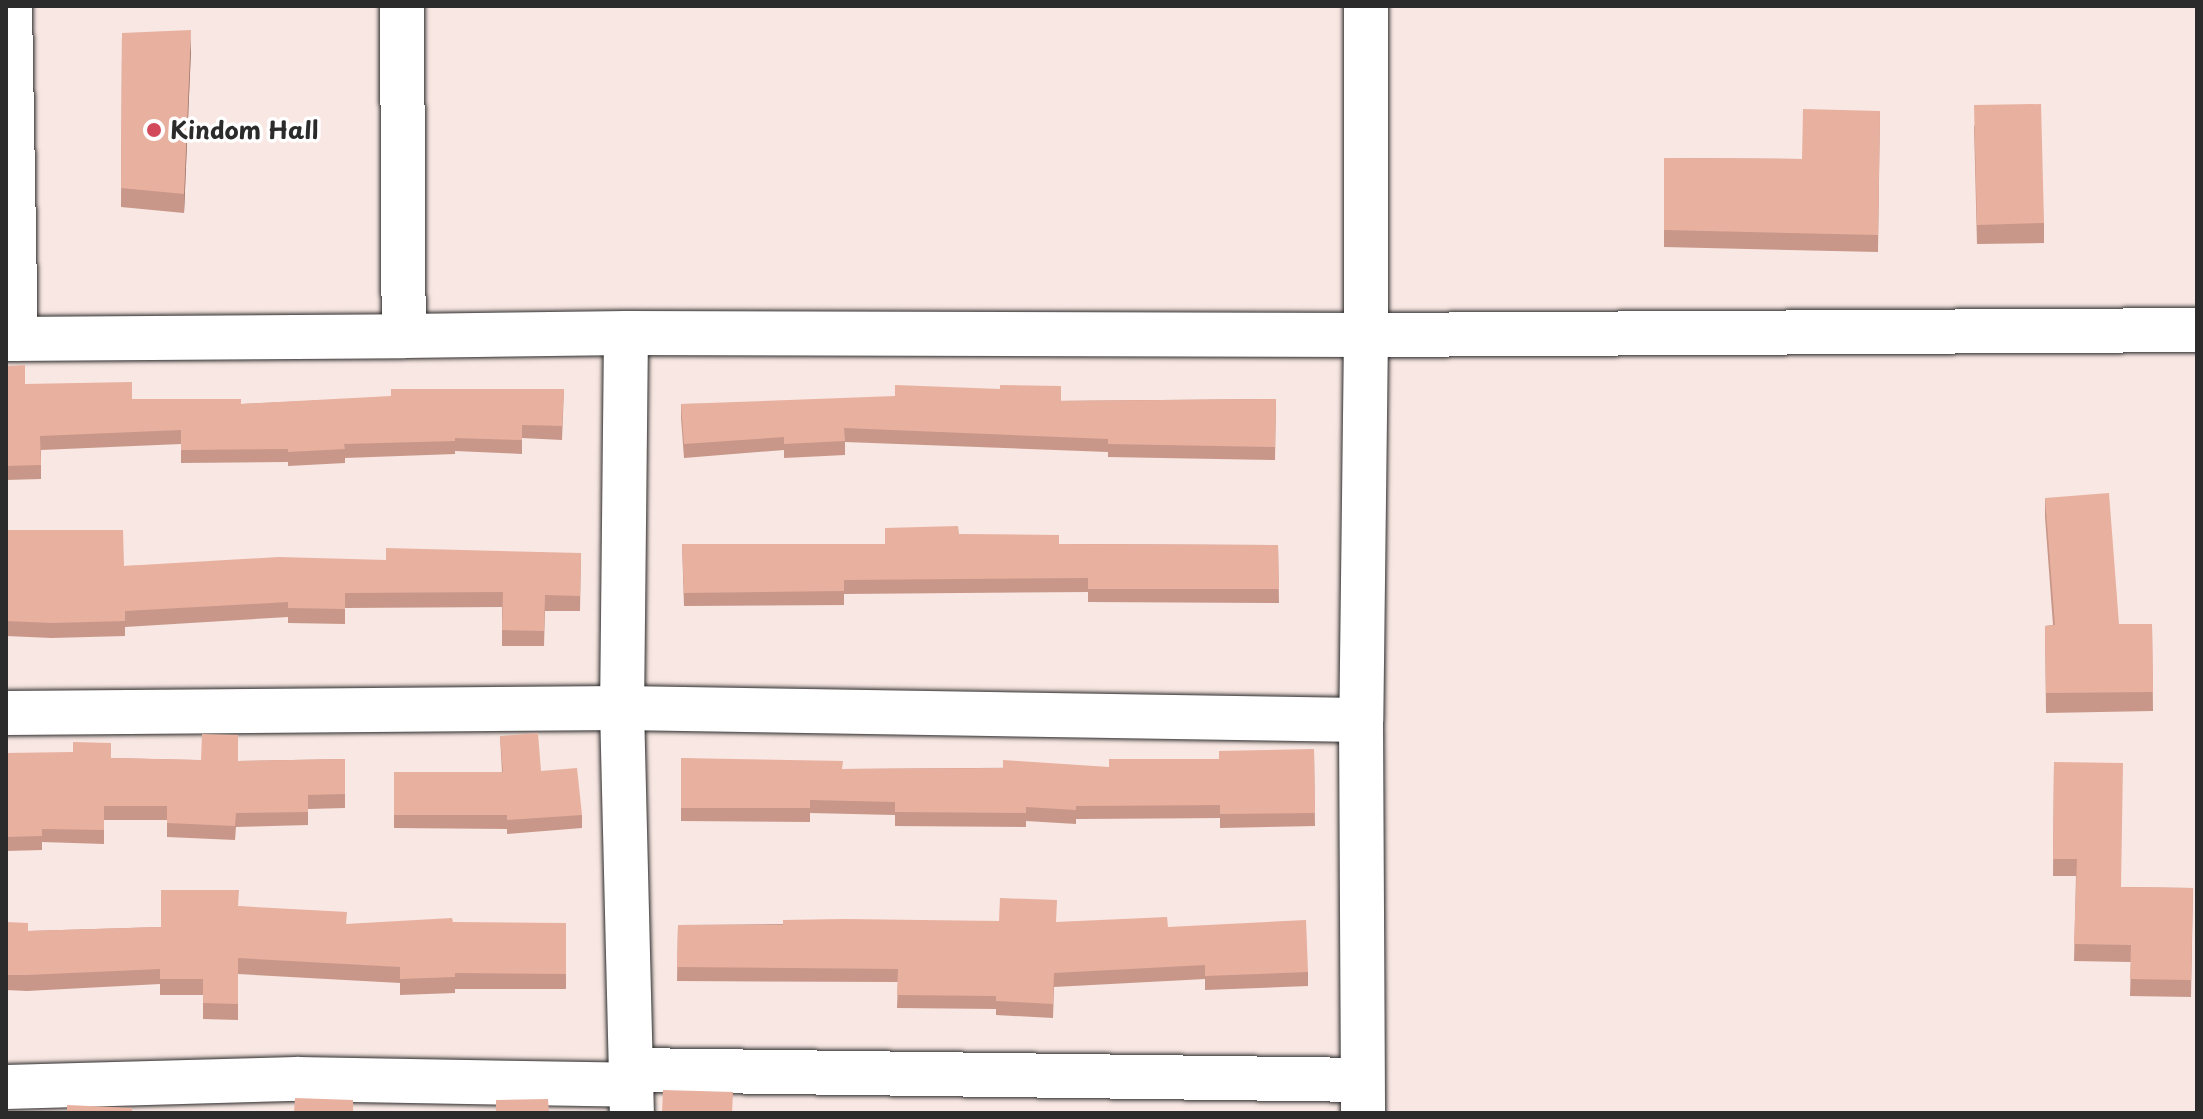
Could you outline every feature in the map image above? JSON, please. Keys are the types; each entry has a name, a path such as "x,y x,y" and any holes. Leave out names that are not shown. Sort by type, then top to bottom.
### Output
{"street":[{"path":"10,6 11,339 626,333 1366,335 2197,330"},
{"path":"402,6 404,336"},
{"path":"6,1087 297,1079 632,1090 1362,1097 1366,6"},
{"path":"626,333 622,708 632,1090"},
{"path":"6,713 622,708 1361,720"}],"building":[{"name":"Kindom Hall","path":"191,30 184,194 121,188 122,33"},
{"path":"2041,104 2044,223 1977,225 1974,105"},
{"path":"1803,109 1880,111 1878,235 1664,230 1664,158 1802,159"},
{"path":"25,365 25,384 132,382 132,399 241,399 241,404 391,396 391,389 564,389 562,426 522,425 522,440 455,438 455,441 344,444 345,449 288,452 288,449 181,450 181,430 40,436 41,465 6,466 6,366"},
{"path":"895,385 1000,389 1000,385 1061,386 1061,401 1276,399 1275,447 1108,444 1108,439 844,428 845,441 784,444 784,437 684,444 681,404 895,396"},
{"path":"2109,493 2119,624 2152,624 2153,692 2046,693 2045,626 2055,625 2045,498"},
{"path":"958,526 959,534 1059,535 1059,544 1278,545 1279,589 1088,589 1088,578 844,580 844,591 684,593 682,544 885,544 885,528"},
{"path":"6,530 123,530 124,566 279,557 386,560 386,548 581,553 580,596 545,595 544,631 502,630 503,592 345,593 345,609 288,608 288,602 125,611 125,621 6,621"},
{"path":"538,733 541,771 577,768 582,815 507,820 507,815 394,815 394,772 503,772 500,736"},
{"path":"202,734 238,735 238,761 345,759 345,794 308,795 308,812 236,813 235,826 167,823 167,806 104,806 104,830 42,829 42,836 6,837 6,753 73,752 73,742 111,743 111,758 201,760"},
{"path":"1314,749 1315,813 1220,814 1220,805 1076,806 1076,810 1026,807 1026,813 895,812 895,802 810,800 810,808 681,808 681,758 843,761 842,769 1003,768 1003,760 1109,767 1109,759 1219,759 1219,751"},
{"path":"2054,762 2123,763 2121,887 2193,888 2191,980 2130,979 2131,945 2074,944 2077,859 2053,859"},
{"path":"161,890 239,890 238,906 347,912 346,924 452,918 453,922 566,923 566,974 455,973 455,977 400,979 400,967 238,958 238,1004 203,1003 203,979 160,979 160,969 6,975 6,922 28,923 28,931 161,927"},
{"path":"1000,898 1057,900 1056,922 1167,917 1168,927 1306,920 1308,972 1205,976 1205,965 1054,973 1053,1004 996,1001 996,996 897,995 898,969 677,967 678,925 783,925 783,920 845,919 999,921"},
{"path":"663,1090 733,1092 732,1113 662,1113"},
{"path":"295,1098 353,1100 353,1113 294,1113"},
{"path":"548,1099 549,1112 576,1113 496,1113 496,1100"},
{"path":"67,1105 132,1108 132,1113 6,1113 67,1111"}],"place":[{"name":"Kindom Hall","path":"154,130"}]}
